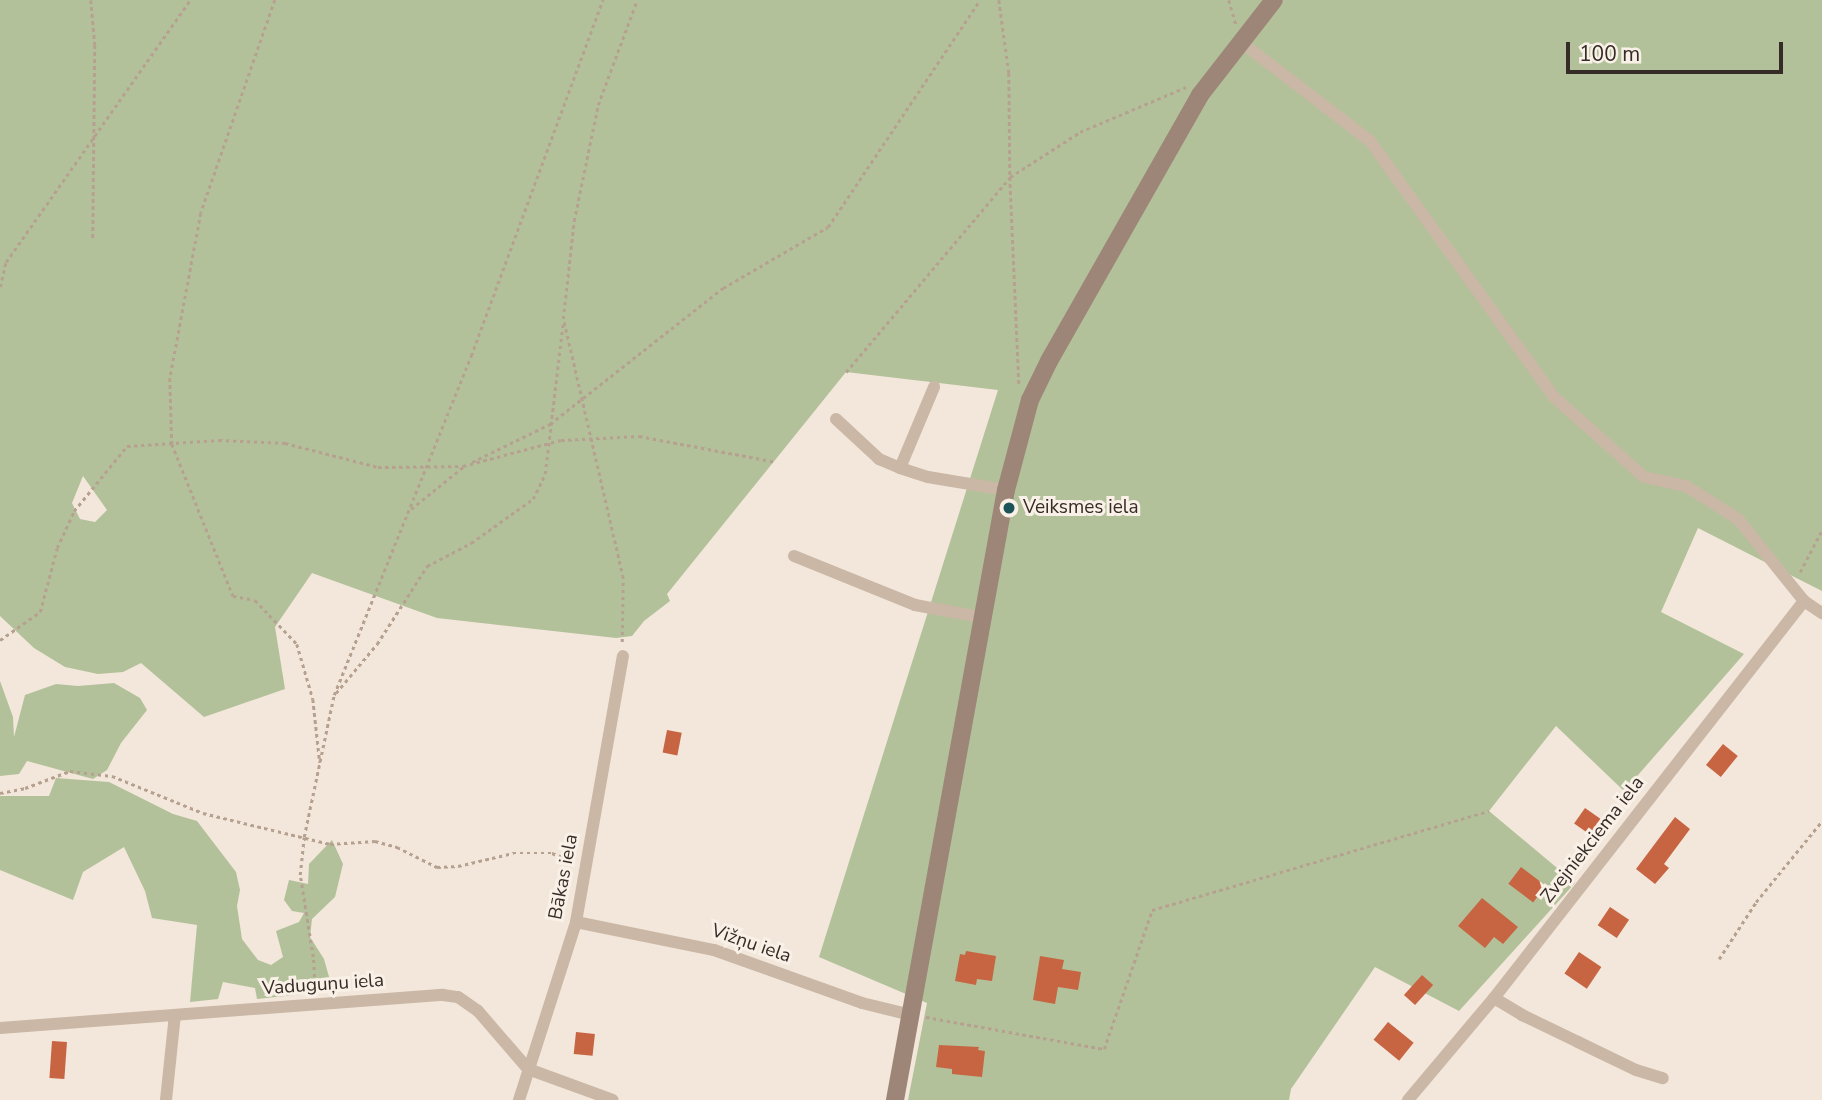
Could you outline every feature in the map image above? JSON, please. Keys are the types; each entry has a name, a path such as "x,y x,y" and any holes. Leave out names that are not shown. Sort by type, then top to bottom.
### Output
{"main road":[{"path":"895,1100 985,618 1006,490 1021,428 1036,385 1200,95 1274,0"}],"street":[{"path":"1241,42 1370,141 1554,397 1644,477 1686,486 1738,519 1804,601 1822,613"},
{"path":"900,468 934,387"},
{"path":"836,419 878,459 928,477 1006,490"},
{"path":"794,556 915,605 985,618"},
{"name":"Zvejniekciema iela","path":"1408,1100 1494,998 1804,601"},
{"name":"Bākas iela","path":"519,1100 576,922 623,656"},
{"name":"Vižņu iela","path":"576,922 714,950 862,1003 911,1015"},
{"name":"Vaduguņu iela","path":"0,1028 443,995 458,997 478,1011 528,1069 613,1100"},
{"path":"1494,998 1522,1015 1636,1070 1663,1078"},
{"path":"166,1100 175,1015"}],"path":[{"path":"91,0 95,45 93,238"},
{"path":"0,287 6,262 190,0"},
{"path":"275,0 201,213 170,379 173,444 233,596 255,600 297,644 313,699 321,767"},
{"path":"316,1004 313,957 300,875 304,837 321,767 334,695 471,356 603,0"},
{"path":"334,695 377,644 428,566 471,543 533,499 545,474 574,220 598,105 637,0"},
{"path":"408,511 463,466 550,424 723,288 828,227 980,0"},
{"path":"999,0 1009,73 1010,177 1019,386"},
{"path":"1229,0 1241,42"},
{"path":"846,372 1010,177 1080,132 1190,85"},
{"path":"563,319 623,578 623,656"},
{"path":"0,640 40,612 57,548 74,511 127,446 219,440 285,443 378,467 426,467 463,466 548,443 639,436 776,462"},
{"path":"1793,584 1822,530"},
{"path":"0,793 25,788 69,771 113,776 204,813 330,844 375,841 397,847 437,867 458,866 513,853 552,853 586,865"},
{"path":"911,1015 1104,1049 1152,910 1489,811"},
{"path":"1719,959 1756,902 1822,821"}],"green space":[{"path":"0,0 1822,0 1822,591 1698,528 1661,612 1744,654 1624,791 1556,726 1489,811 1575,883 1459,1011 1375,967 1291,1089 1289,1100 908,1100 927,1003 819,957 998,390 846,372 667,594 670,601 644,621 632,636 616,638 437,618 312,573 275,627 285,689 204,717 141,663 123,672 98,674 65,667 34,648 0,616","holes":["83,476 107,510 95,522 80,519 72,503"]},
{"path":"0,681 13,717 14,737 25,695 56,684 78,686 114,683 140,698 147,710 121,743 107,770 93,779 27,761 19,774 0,776"},
{"path":"56,778 109,782 173,814 197,821 236,872 240,890 237,906 242,939 258,960 271,965 283,957 276,931 299,922 304,913 292,911 284,900 289,880 308,884 309,864 332,840 343,864 335,897 312,919 310,937 324,959 333,991 257,999 255,988 223,982 218,999 190,1002 197,925 152,918 145,891 124,847 83,872 73,900 0,870 0,796 49,796"}],"building":[{"path":"667,730 682,733 677,755 663,753"},
{"path":"1723,744 1738,756 1721,777 1706,765"},
{"path":"1585,808 1602,820 1591,836 1574,824"},
{"path":"1675,817 1690,829 1664,864 1669,868 1655,884 1636,869"},
{"path":"1521,867 1546,886 1533,902 1508,884"},
{"path":"1482,898 1518,927 1503,944 1494,937 1485,948 1458,926"},
{"path":"1610,907 1629,920 1617,938 1598,925"},
{"path":"966,951 996,956 992,981 977,979 976,985 955,981 960,954 965,955"},
{"path":"1579,952 1601,967 1587,989 1564,974"},
{"path":"1040,956 1064,960 1062,969 1081,972 1078,990 1058,987 1055,1004 1033,1000"},
{"path":"1422,975 1433,985 1415,1005 1404,995"},
{"path":"1388,1022 1414,1043 1399,1061 1374,1040"},
{"path":"576,1032 595,1034 593,1056 574,1054"},
{"path":"52,1041 67,1042 64,1079 49,1078"},
{"path":"939,1045 979,1047 978,1050 985,1051 982,1077 952,1074 952,1069 936,1067"}],"place":[{"name":"Veiksmes iela","path":"1009,508"}]}
